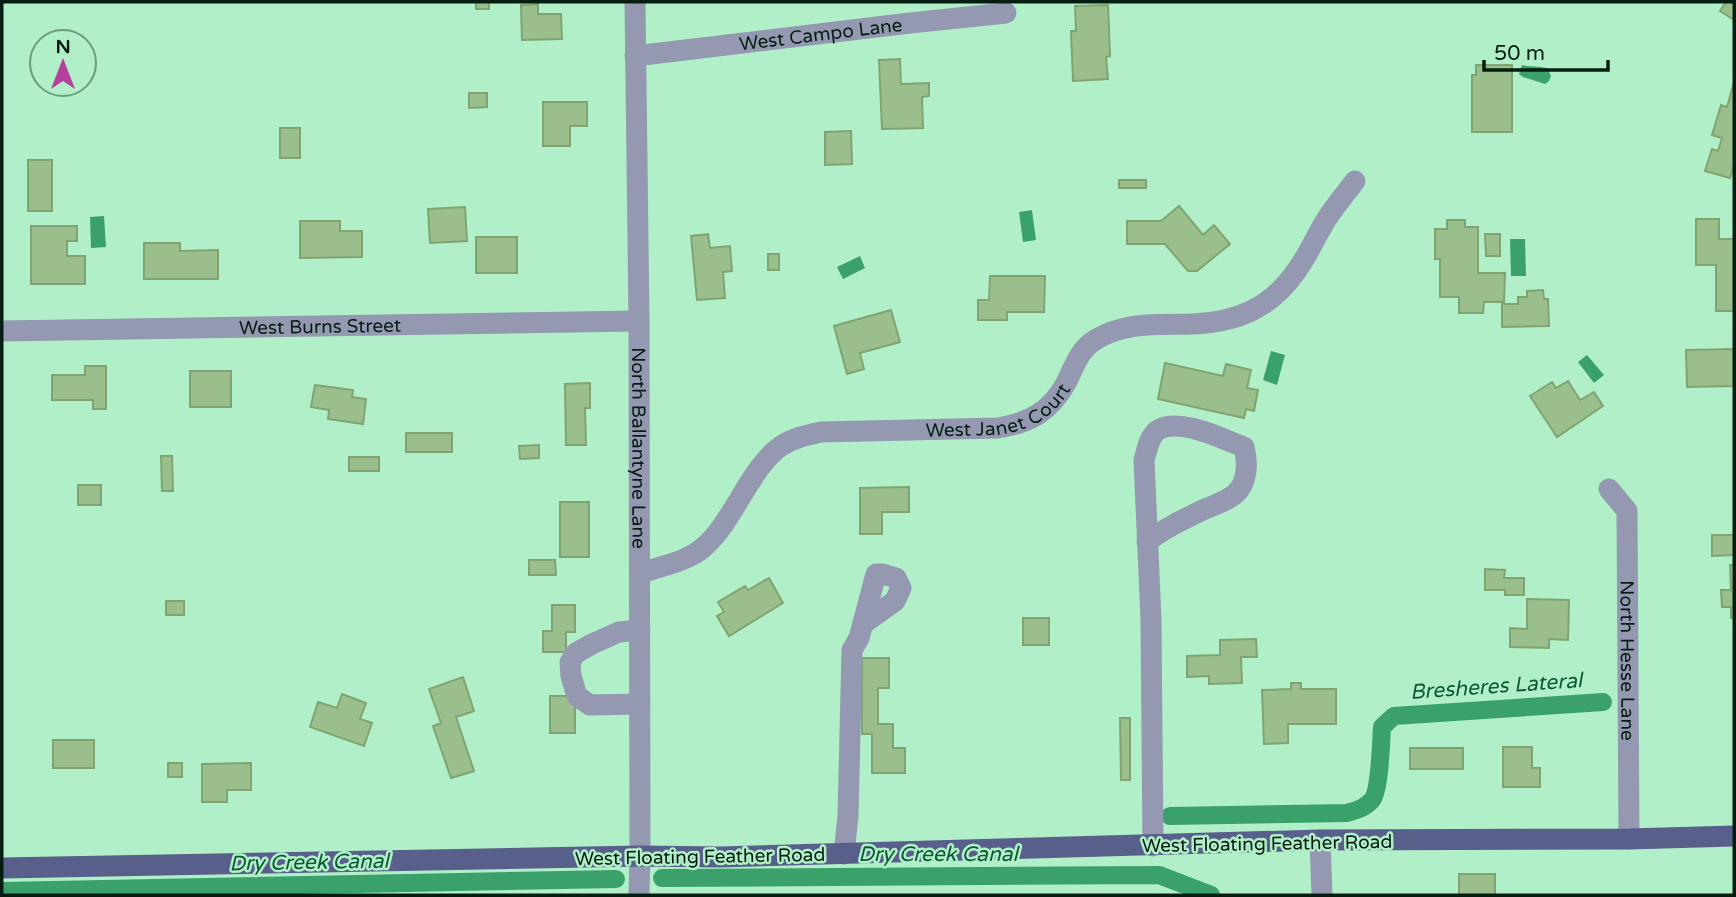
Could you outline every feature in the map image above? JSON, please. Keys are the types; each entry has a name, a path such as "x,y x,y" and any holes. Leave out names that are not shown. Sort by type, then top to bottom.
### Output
{"main road":[{"name":"West Floating Feather Road","path":"2,869 640,856 720,857 1320,840 1734,836"}],"street":[{"name":"North Ballantyne Lane","path":"635,2 639,321 639,895"},
{"name":"West Campo Lane","path":"635,56 1006,13"},
{"name":"West Janet Court","path":"640,573 684,559 703,548 720,530 762,466 780,447 802,435 821,432 998,428 1018,425 1036,417 1054,401 1076,360 1092,342 1112,331 1132,326 1226,321 1247,314 1282,290 1298,269 1327,219 1355,181"},
{"name":"West Burns Street","path":"2,331 639,321"},
{"path":"1147,542 1163,530 1237,493 1247,468 1244,447 1188,427 1171,427 1157,431 1150,440 1144,460 1147,542 1150,620 1153,846"},
{"name":"North Hesse Lane","path":"1609,489 1627,511 1629,839"},
{"path":"844,854 848,816 852,650 863,624"},
{"path":"640,629 619,632 592,644 576,653 570,662 577,696 590,705 640,704"},
{"path":"1320,840 1322,895"}],"shaded area":[{"path":"1522,65 1547,68 1551,76 1549,81 1545,84 1523,77 1519,74"},
{"path":"1032,210 1036,240 1023,242 1019,212"},
{"path":"104,216 106,247 91,248 90,217"},
{"path":"1510,239 1525,239 1526,276 1511,276"},
{"path":"860,256 865,268 843,279 837,267"},
{"path":"1271,351 1285,355 1277,385 1263,380"},
{"path":"1587,355 1604,375 1594,383 1578,362"}],"building":[{"path":"476,2 489,2 489,9 476,9"},
{"path":"1726,2 1734,2 1734,20 1720,11"},
{"path":"538,4 538,14 561,14 562,39 522,40 521,5"},
{"path":"1108,5 1108,79 1073,81 1071,31 1076,31 1075,6"},
{"path":"900,59 901,84 929,83 929,96 922,97 923,128 882,129 879,60"},
{"path":"1476,65 1512,65 1512,132 1472,132 1472,75 1476,75"},
{"path":"1734,82 1734,165 1730,178 1705,171 1712,149 1718,151 1722,138 1712,135 1721,105 1727,107"},
{"path":"469,93 487,93 487,107 469,108"},
{"path":"543,102 587,102 587,126 570,126 570,146 543,146"},
{"path":"280,128 300,128 300,158 280,158"},
{"path":"851,131 852,164 825,165 825,132"},
{"path":"28,160 52,160 52,211 28,211"},
{"path":"1119,180 1146,180 1146,188 1119,188"},
{"path":"1179,206 1203,235 1214,225 1230,244 1197,271 1188,271 1165,244 1127,244 1127,221 1161,221"},
{"path":"465,207 467,241 430,243 428,209"},
{"path":"1696,219 1719,219 1719,239 1734,239 1734,311 1716,311 1716,265 1696,265"},
{"path":"1447,220 1465,220 1465,227 1478,227 1478,273 1505,273 1504,302 1484,302 1483,313 1459,313 1459,297 1440,297 1440,259 1435,259 1435,229 1447,229"},
{"path":"300,221 340,221 340,231 362,231 362,257 300,258"},
{"path":"31,226 77,226 77,241 67,241 67,256 85,256 85,284 31,284"},
{"path":"708,234 710,248 730,246 732,271 723,272 725,298 697,300 691,236"},
{"path":"1485,234 1500,234 1500,256 1486,256"},
{"path":"476,237 517,237 517,273 476,273"},
{"path":"144,243 180,243 180,251 218,250 218,279 144,279"},
{"path":"768,254 779,254 779,270 768,270"},
{"path":"990,276 1045,276 1044,312 1007,312 1007,320 978,320 978,300 989,300"},
{"path":"1543,290 1544,299 1548,299 1549,326 1502,327 1502,304 1518,304 1518,297 1527,297 1527,291"},
{"path":"891,310 900,342 860,353 864,369 847,374 834,326"},
{"path":"1734,349 1734,386 1687,387 1686,350"},
{"path":"1165,363 1223,376 1226,364 1251,370 1247,388 1258,390 1254,411 1246,409 1244,418 1158,399"},
{"path":"85,366 106,366 106,409 93,409 93,400 52,400 52,375 85,375"},
{"path":"190,371 231,371 231,407 190,407"},
{"path":"1568,381 1580,400 1594,392 1603,406 1557,437 1530,396 1552,382 1556,388"},
{"path":"590,383 590,408 585,408 586,445 566,445 565,384"},
{"path":"315,385 353,390 352,397 366,399 363,424 328,419 329,410 311,407"},
{"path":"406,433 452,433 452,452 406,452"},
{"path":"539,445 539,458 520,459 519,446"},
{"path":"161,456 172,456 173,491 162,491"},
{"path":"349,457 379,457 379,471 349,471"},
{"path":"78,485 101,485 101,505 78,505"},
{"path":"909,487 909,512 882,512 882,534 860,534 860,488"},
{"path":"560,502 589,502 589,557 560,557"},
{"path":"1712,535 1734,535 1734,555 1712,556"},
{"path":"529,560 555,560 556,575 529,575"},
{"path":"1730,565 1734,565 1734,618 1731,618 1731,607 1722,607 1721,590 1731,590"},
{"path":"1485,569 1505,570 1504,578 1524,578 1524,595 1505,595 1505,590 1485,590"},
{"path":"769,578 783,603 729,636 717,616 724,612 718,602 745,586 748,590"},
{"path":"1527,599 1569,600 1568,640 1549,639 1549,648 1510,647 1510,628 1527,629"},
{"path":"166,601 184,601 184,615 166,615"},
{"path":"552,605 575,605 575,632 566,632 566,652 543,652 543,631 552,631"},
{"path":"1023,618 1049,618 1049,645 1023,645"},
{"path":"1256,639 1257,657 1241,657 1242,683 1209,684 1209,676 1187,677 1187,656 1220,655 1220,640"},
{"path":"862,658 889,658 889,688 878,688 878,724 893,724 893,748 905,748 905,773 872,773 872,734 862,734"},
{"path":"463,677 474,711 456,717 474,771 451,778 433,726 441,723 429,689"},
{"path":"1291,683 1301,683 1301,689 1336,689 1336,724 1288,724 1288,743 1264,744 1262,690 1291,689"},
{"path":"342,694 366,703 360,719 372,723 364,746 310,727 318,702 337,708"},
{"path":"550,696 575,696 575,733 550,733"},
{"path":"1120,718 1130,718 1130,780 1121,780"},
{"path":"53,740 94,740 94,768 53,768"},
{"path":"1503,747 1532,747 1532,768 1540,768 1540,787 1503,787"},
{"path":"1410,748 1463,748 1463,769 1410,769"},
{"path":"168,763 182,763 182,777 168,777"},
{"path":"251,763 251,790 227,790 227,802 202,802 202,764"},
{"path":"1459,874 1495,874 1495,895 1459,895"}],"waterway":[{"name":"Bresheres Lateral","path":"1170,816 1347,813 1367,805 1375,795 1382,727 1394,716 1603,702"},
{"name":"Dry Creek Canal","path":"662,878 1159,875 1211,895"},
{"name":"Dry Creek Canal","path":"2,891 616,879"}]}
